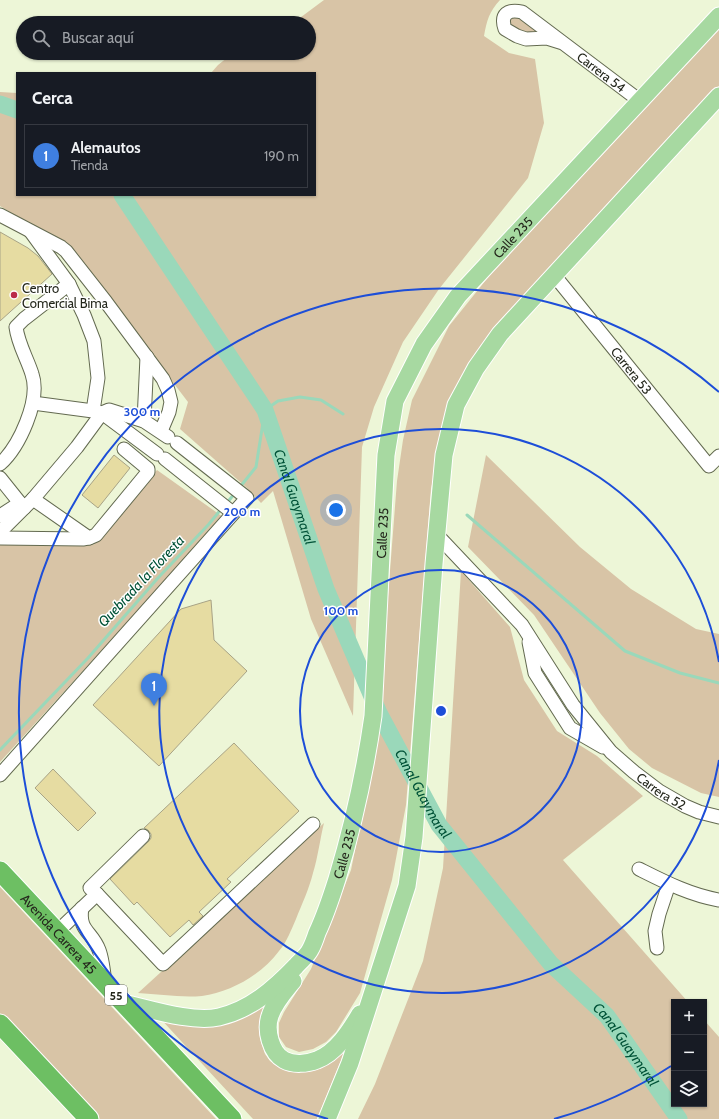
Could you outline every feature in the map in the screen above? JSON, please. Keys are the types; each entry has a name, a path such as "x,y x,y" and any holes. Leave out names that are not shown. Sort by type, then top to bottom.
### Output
{"highway":[{"name":"Avenida Carrera 45","path":"0,871 232,1119"},
{"path":"0,1024 89,1119"}],"main road":[{"name":"Calle 235","path":"123,1003 198,1018 217,1017 236,1012 252,1004 283,980 310,951 328,908 362,782 372,716 386,455 395,401 424,344 458,296 719,16"},
{"path":"327,1119 350,1063 408,886 414,837 434,564 444,454 456,405 476,368 500,334 719,96"},
{"path":"310,951 294,979 276,1003 269,1018 268,1034 273,1048 284,1060 301,1064 318,1060 331,1051 342,1040 374,992"}],"street":[{"name":"Carrera 54","path":"563,43 640,101"},
{"path":"0,215 61,246 71,256 163,379 171,402 169,412 169,437"},
{"path":"0,532 77,447 98,412 98,378 94,341 84,315 69,284 28,229"},
{"name":"Carrera 53","path":"554,274 709,466 719,456"},
{"path":"0,464 17,442 33,403 35,389 33,376 17,336 16,327 69,284"},
{"path":"144,420 147,357"},
{"path":"0,775 247,498 169,437 144,420 109,410 98,412 33,403"},
{"path":"98,412 161,457 233,514"},
{"path":"0,538 84,539 96,535 148,472 148,469 124,449"},
{"path":"0,478 26,503 88,538"},
{"path":"0,516 26,503"},
{"name":"Carrera 52","path":"437,535 522,625 574,705 611,752"},
{"path":"434,564 447,557 455,558 463,562"},
{"name":"Carrera 52","path":"528,636 535,673 570,728 611,752 659,791 685,806 699,812 719,817"},
{"path":"535,673 540,676 546,676 548,671 547,664"},
{"path":"143,836 90,888 163,964 313,824"},
{"path":"639,869 701,897 719,900"},
{"path":"656,948 656,931 659,914 670,884"},
{"path":"57,932 97,894"},
{"path":"82,908 82,923 84,928 93,938 99,950 106,984"}],"shaded area":[{"path":"324,0 500,0 493,8 489,16 484,36 509,53 535,59 544,123 528,178 439,289 403,342 374,407 362,447 353,716 311,619 273,491 261,503 247,488 180,429 188,402 71,249 0,206 0,92 16,93 16,196 316,196 316,72 212,72 224,60 316,60 316,16 302,16"},
{"path":"515,17 519,17 543,32 528,32 514,28 511,25 510,20"},
{"path":"719,24 719,86 532,288 448,407 431,489 406,805 392,880 360,993 336,1032 326,1042 313,1049 299,1052 286,1047 279,1037 279,1023 284,1012 311,969 351,870 368,786 378,724 397,481 403,440 412,400 449,326 502,260"},
{"path":"486,455 580,547 631,589 696,629 719,634 719,797 701,793 652,768 629,749 600,713 534,615 468,547"},
{"path":"157,470 223,517 0,762 0,543 93,545"},
{"path":"461,571 510,627 524,680 557,731 597,756 643,796 563,860 685,999 671,999 671,1107 707,1107 707,1023 719,1037 719,1119 358,1119 375,1084 423,961 443,868"},
{"path":"324,823 316,861 305,896 289,936 272,960 245,981 224,991 213,994 186,997 138,993"},
{"path":"0,887 216,1119 96,1119 0,1017"},
{"path":"272,997 261,1016 259,1027 260,1039 265,1054 270,1061 277,1066 296,1072 306,1071 346,1048 317,1119 253,1119 158,1016 178,1021"}],"building":[{"name":"Centro Comercial Bima","path":"0,232 28,248 38,256 52,274 0,321"},
{"path":"114,455 130,468 98,508 82,495"},
{"path":"211,600 214,640 247,671 159,766 93,705 181,609"},
{"path":"234,743 299,811 227,879 231,882 199,912 203,916 193,925 189,920 170,937 137,902 134,905 110,879 151,838 151,834 144,828"},
{"path":"53,769 96,813 78,831 35,788"}],"waterway":[{"name":"Canal Guaymaral","path":"0,104 16,110"},
{"name":"Canal Guaymaral","path":"123,196 265,410 326,589 379,713 439,825 551,964 607,1016 679,1119"},
{"name":"Quebrada la Floresta","path":"240,487 256,467 265,410 278,401 300,397 321,400 343,414"},
{"name":"Quebrada la Floresta","path":"226,504 235,493"},
{"name":"Quebrada la Floresta","path":"0,750 88,658 222,508"},
{"name":"Canal Guaymaral","path":"467,515 625,651 680,673 719,683"}],"place":[{"name":"Centro Comercial Bima","path":"14,295"},
{"name":"Alemautos","path":"154,706"}]}
